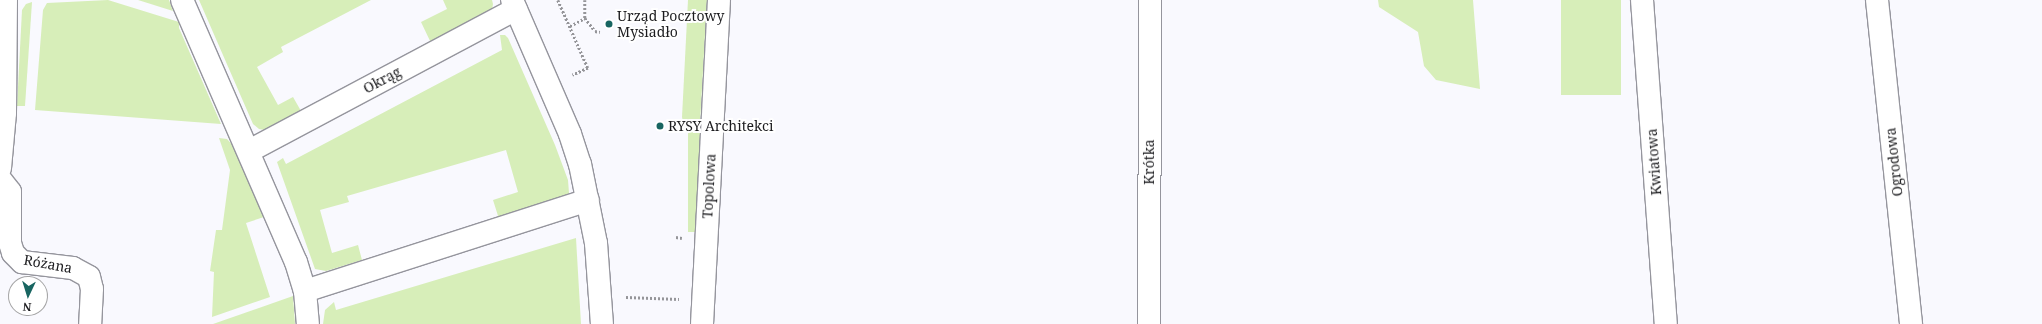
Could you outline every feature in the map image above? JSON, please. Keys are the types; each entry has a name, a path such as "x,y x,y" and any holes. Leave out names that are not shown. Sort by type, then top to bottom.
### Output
{"street":[{"path":"0,168 5,106 6,0"},
{"path":"182,0 296,262 305,291 308,324"},
{"name":"Topolowa","path":"702,324 720,0"},
{"name":"Krótka","path":"1149,324 1150,0"},
{"name":"Kwiatowa","path":"1642,0 1666,324"},
{"name":"Ogrodowa","path":"1877,0 1911,324"},
{"name":"Okrąg","path":"249,151 514,4 570,134 588,200 596,242 602,324"},
{"name":"Różana","path":"0,179 10,192 10,242 13,253 22,262 73,268 89,277 92,289 90,324"},
{"path":"305,291 588,200"}],"path":[{"path":"549,86 588,68 558,0"},
{"path":"585,0 585,18 595,31 600,32"},
{"path":"570,26 585,18"},
{"path":"599,295 703,301"}],"green space":[{"path":"108,0 179,22 179,28 221,124 35,110 43,10 47,3"},
{"path":"138,0 169,0 173,11"},
{"path":"199,0 371,0 281,47 283,52 257,67 278,105 293,97 301,111 265,130 259,129 253,124"},
{"path":"443,0 492,0 493,4 492,10 431,43 421,22 447,9"},
{"path":"688,0 707,0 700,123 683,122 682,117"},
{"path":"1378,0 1473,0 1480,89 1436,80 1424,66 1418,32 1379,7"},
{"path":"1561,0 1621,0 1621,95 1561,95"},
{"path":"32,2 25,106 17,106 22,10 26,4"},
{"path":"500,35 505,35 508,38 555,145 568,180 569,193 565,198 499,219 493,200 518,192 506,150 347,196 349,202 320,210 332,253 358,245 362,260 326,271 315,269 277,162 283,158 286,164 502,50"},
{"path":"688,132 701,132 701,232 688,232"},
{"path":"219,138 227,139 237,150 267,216 246,223 270,297 212,317 214,272 210,271 216,230 222,230 230,170"},
{"path":"576,238 581,324 323,324 325,310 334,302 336,310"},
{"path":"293,296 295,324 213,324"}],"place":[{"name":"Urząd Pocztowy Mysiadło","path":"609,24"},
{"name":"RYSY Architekci","path":"660,126"}]}
